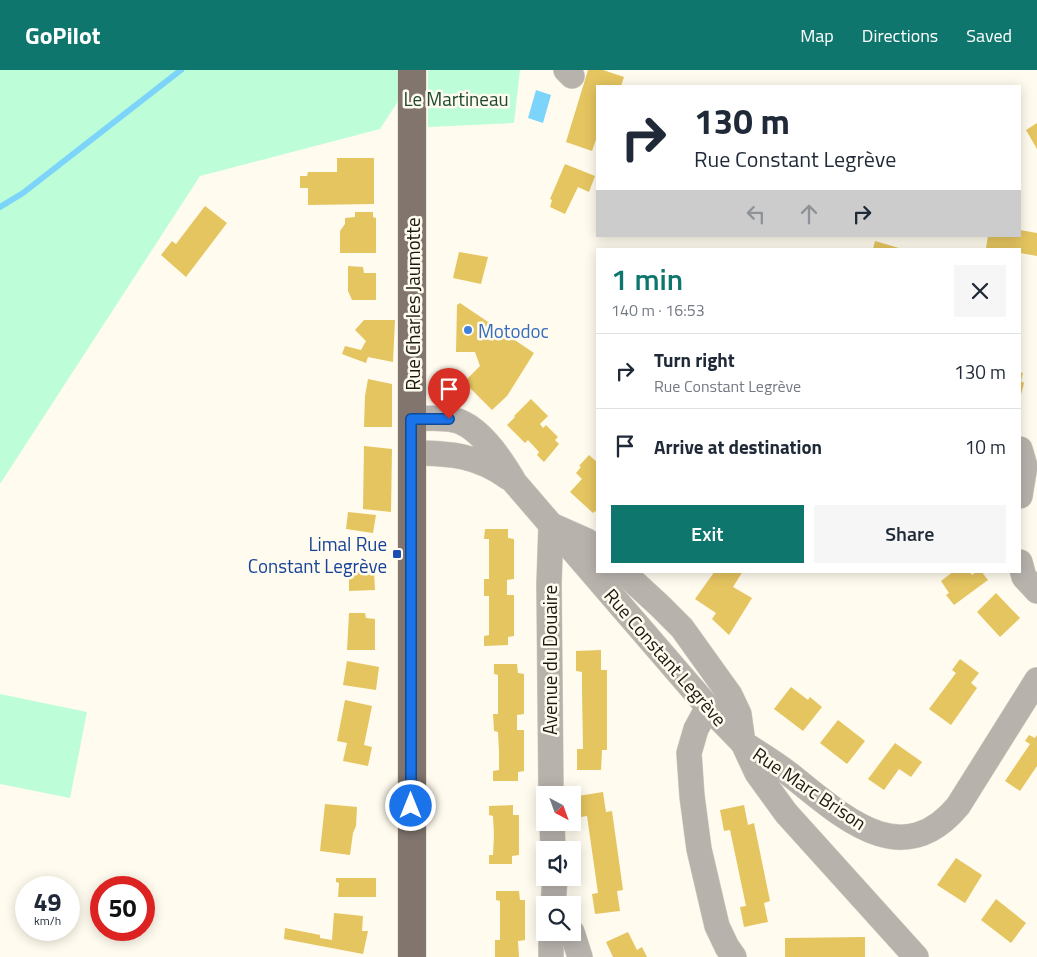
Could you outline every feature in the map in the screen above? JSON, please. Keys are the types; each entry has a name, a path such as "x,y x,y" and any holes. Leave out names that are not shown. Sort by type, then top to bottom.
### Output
{"main road":[{"name":"Rue Charles Jaumotte","path":"412,70 412,957"}],"street":[{"name":"Rue Constant Legrève","path":"411,419 455,420 468,426 485,442 505,466 515,483 708,707 742,742 757,773 796,825 916,957"},
{"path":"1021,452 1025,466 1021,490"},
{"name":"Rue Constant Legrève","path":"412,453 449,454 470,458 501,472 515,483"},
{"name":"Rue Constant Legrève","path":"551,525 587,541 596,548"},
{"name":"Avenue du Douaire","path":"551,525 548,584 551,786"},
{"path":"1021,566 1024,577 1037,591"},
{"name":"Rue Constant Legrève","path":"624,573 682,628 730,695 739,714 742,742"},
{"name":"Rue Marc Brison","path":"742,742 778,765 854,822 883,835 897,838 908,837 942,823 958,806 1037,680"},
{"path":"708,707 696,729 689,753 692,796 699,849 717,926 734,957"},
{"path":"796,825 823,800"},
{"path":"551,941 551,957"},
{"path":"575,941 580,957"}],"green space":[{"path":"0,70 402,70 402,95 380,129 200,176 0,484"},
{"name":"Le Martineau","path":"428,70 520,70 514,123 428,127"},
{"path":"0,694 87,712 70,798 0,784"}],"water":[{"path":"536,90 551,95 543,123 528,118"}],"building":[{"path":"588,70 603,70 624,77 621,85 596,85 596,140 592,151 566,142"},
{"path":"1037,123 1037,149 1026,130"},
{"path":"337,158 374,158 374,204 308,205 308,188 300,188 300,176 307,176 308,172 337,172"},
{"path":"565,164 595,176 589,192 578,187 565,214 550,207 552,200 550,199"},
{"path":"205,206 227,223 186,277 161,255 172,241 176,244"},
{"path":"355,212 373,212 373,217 376,218 376,253 340,253 340,231 345,224 345,218 355,217"},
{"path":"1021,230 1037,233 1037,256 1021,253 1021,248 986,248 988,237 1021,237"},
{"path":"875,241 899,248 873,248"},
{"path":"459,252 488,257 481,284 453,278"},
{"path":"348,266 363,267 364,273 376,273 376,300 352,300 348,291"},
{"path":"460,303 534,353 507,396 492,410 464,382 480,366 475,352 456,352 457,305"},
{"path":"364,320 395,320 393,362 368,357 366,363 342,354 345,346 361,350 366,341 355,330"},
{"path":"368,379 392,384 392,427 364,427 365,396"},
{"path":"1021,381 1024,383 1021,395"},
{"path":"531,399 548,416 540,424 543,428 546,425 558,437 555,440 559,444 544,462 537,455 539,452 528,440 525,443 507,425"},
{"path":"364,446 392,449 391,512 363,509"},
{"path":"589,455 596,461 596,512 593,513 570,492 582,479 576,473 581,467 579,466"},
{"path":"348,512 376,515 373,533 346,529"},
{"path":"485,529 508,529 508,538 514,539 514,579 507,580 507,595 514,595 514,636 508,637 508,645 484,646 484,636 489,635 489,596 484,596 484,579 489,579 489,539 484,539"},
{"path":"374,571 375,590 349,591 349,572"},
{"path":"714,573 742,573 733,587 752,598 729,635 712,619 716,613 695,599"},
{"path":"951,573 970,573 972,575 983,573 988,580 954,605 946,595 949,593 941,581"},
{"path":"996,593 1020,618 1000,637 977,612"},
{"path":"349,613 365,613 366,618 375,619 375,650 347,650"},
{"path":"601,650 601,670 607,670 607,750 602,750 601,770 577,770 577,749 583,749 582,672 576,671 576,651"},
{"path":"960,659 979,673 971,683 977,688 951,725 929,709 956,673 952,670"},
{"path":"347,661 379,667 376,690 343,685"},
{"path":"494,664 517,664 518,673 524,674 524,714 517,715 517,730 524,730 524,771 518,772 518,781 493,781 493,771 499,770 498,732 494,731 493,714 498,714 498,675 494,674"},
{"path":"791,687 808,700 810,697 822,707 803,731 774,709"},
{"path":"345,700 372,706 364,745 372,747 368,766 343,761 347,743 337,741"},
{"path":"838,720 865,741 847,764 820,743"},
{"path":"1029,735 1035,738 1037,735 1037,766 1020,791 1005,781 1030,744 1025,741"},
{"path":"895,743 922,762 911,777 899,769 884,790 868,779"},
{"path":"603,792 606,812 612,811 623,890 617,891 620,911 595,914 592,894 598,893 587,816 581,817 581,796"},
{"path":"325,804 357,807 356,826 353,833 350,855 320,851"},
{"path":"513,805 513,815 519,815 519,855 512,856 512,864 489,864 489,855 493,855 494,835 493,816 489,815 489,806"},
{"path":"744,805 748,825 754,823 770,901 764,903 768,922 744,927 740,907 746,906 730,830 724,831 720,810"},
{"path":"956,858 982,875 965,903 937,885"},
{"path":"336,878 376,878 376,897 338,897 339,883 336,882"},
{"path":"496,891 519,891 520,900 525,900 525,940 518,941 519,957 495,957 495,940 500,940 500,901 496,900"},
{"path":"996,899 1026,923 1011,943 981,920"},
{"path":"334,913 363,916 362,931 368,931 363,954 284,939 285,928 320,935 320,938 332,940"},
{"path":"628,932 637,950 642,947 647,957 613,957 606,942"},
{"path":"865,937 865,957 785,957 785,938"}],"waterway":[{"path":"0,207 23,193 181,70"}],"place":[{"name":"Motodoc","path":"468,330"},
{"name":"Limal Rue Constant Legrève","path":"397,554"}],"route":[{"path":"411,806 411,419 449,419"}]}
